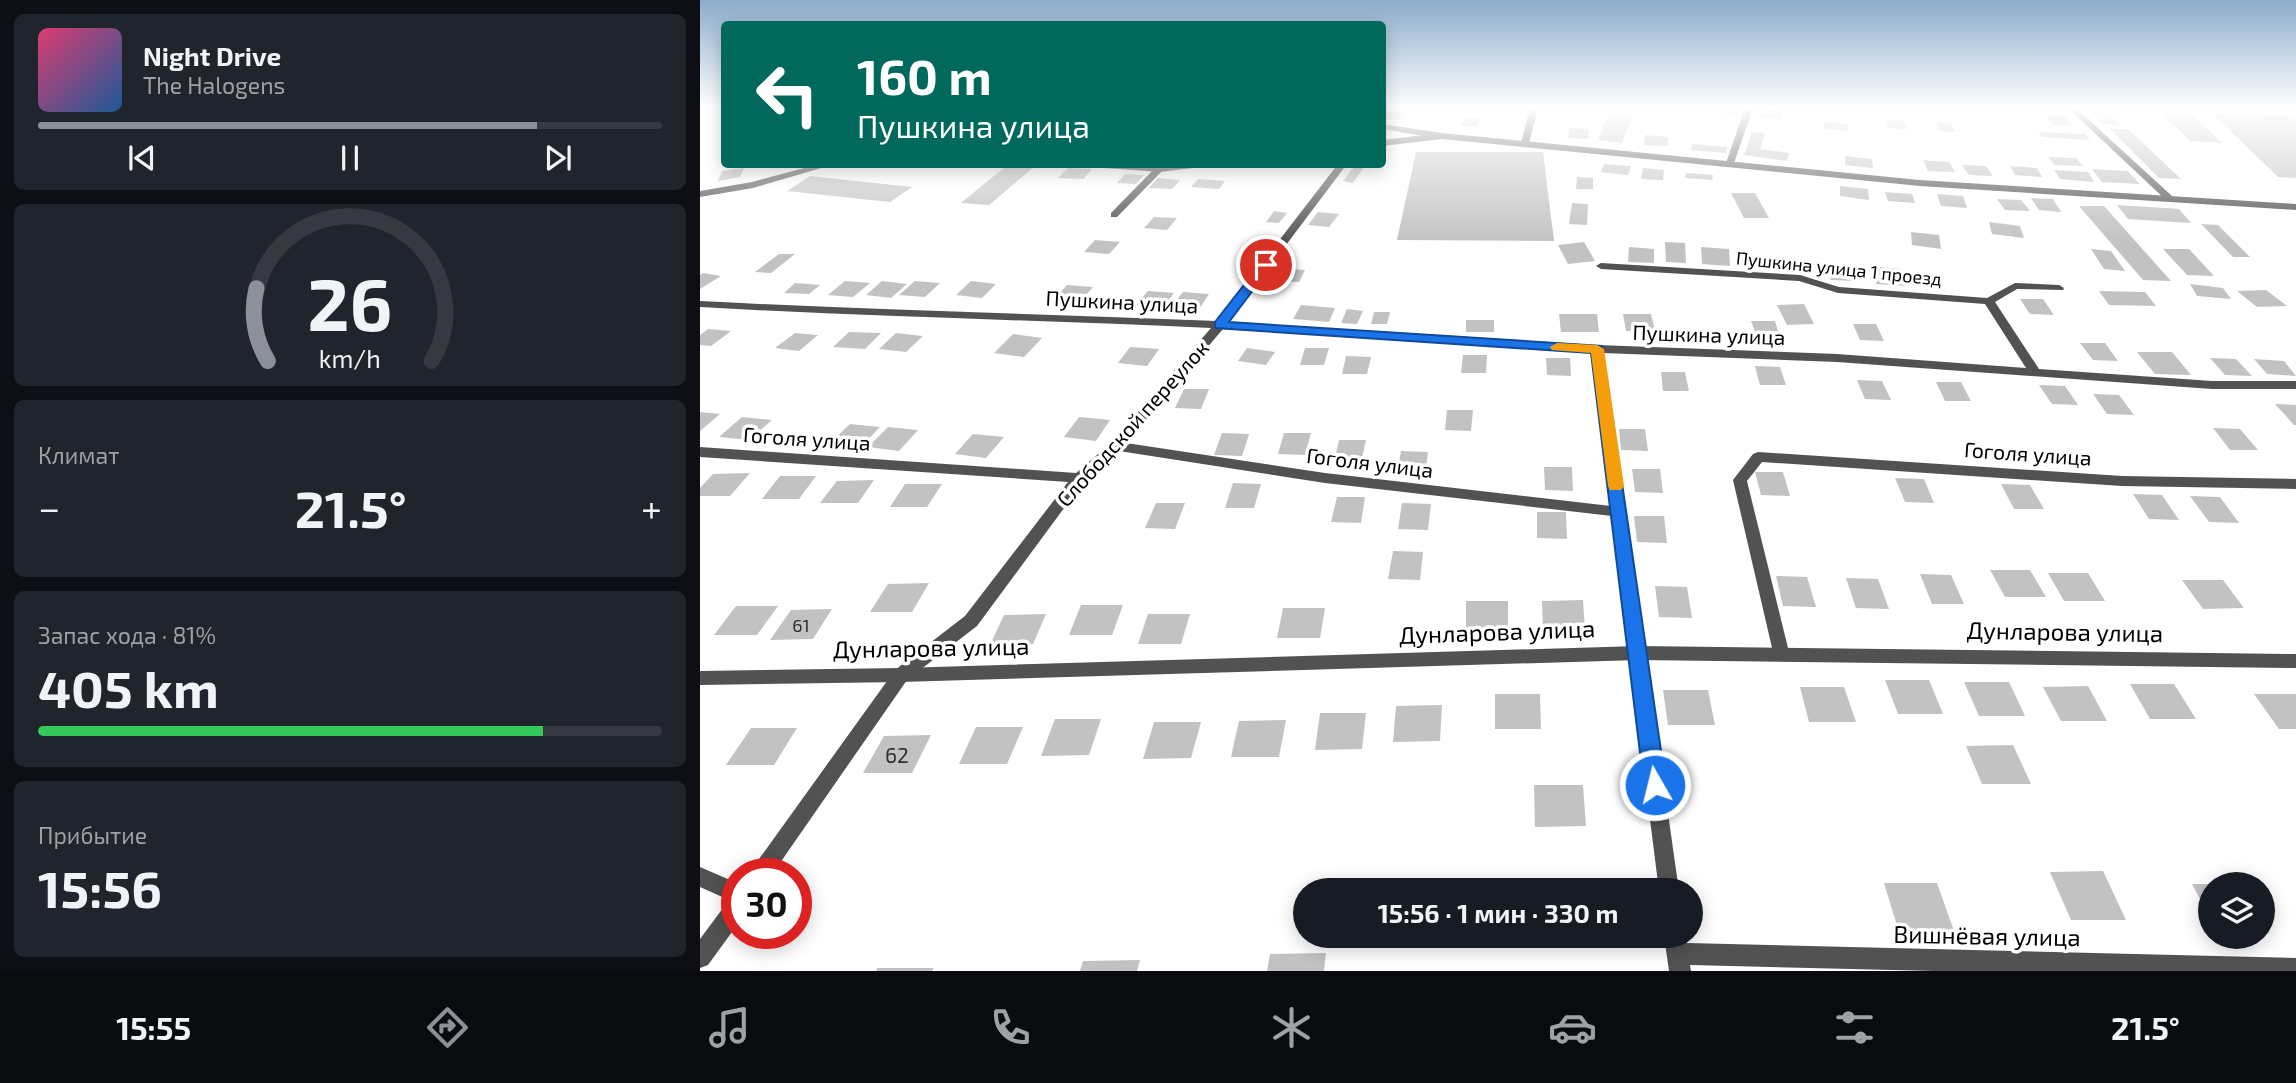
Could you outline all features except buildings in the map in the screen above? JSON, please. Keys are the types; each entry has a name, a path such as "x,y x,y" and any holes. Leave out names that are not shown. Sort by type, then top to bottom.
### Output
{"street":[{"path":"1631,153 1920,183 2296,207"},
{"path":"1730,163 1733,153"},
{"path":"2121,153 2169,198"},
{"path":"700,194 753,185 816,168"},
{"path":"1114,215 1162,168"},
{"name":"Слободской переулок","path":"772,858 901,675 971,621 1079,478 1116,446 1220,325 1340,168"},
{"name":"Пушкина улица 1 проезд","path":"1601,266 1800,278 1838,290 1989,301 2015,286 2059,288"},
{"path":"1989,301 2035,373"},
{"name":"Пушкина улица","path":"700,304 868,313 1220,325 1597,349 1837,358 2212,385 2296,385"},
{"path":"1597,349 1667,878"},
{"name":"Гоголя улица","path":"1116,446 1325,478 1619,512"},
{"name":"Гоголя улица","path":"700,452 1079,478"},
{"name":"Гоголя улица","path":"1782,652 1740,480 1758,457 2122,481 2296,484"},
{"name":"Дунларова улица","path":"700,678 901,675 1638,653 1782,652 2296,661"},
{"path":"700,877 721,886"},
{"path":"700,957 721,929"},
{"name":"Вишнёвая улица","path":"1678,954 2296,969"}],"slow traffic":[{"path":"1557,347 1597,349 1616,486"}],"route":[{"path":"1266,265 1220,325 1597,349 1655,785"}]}
